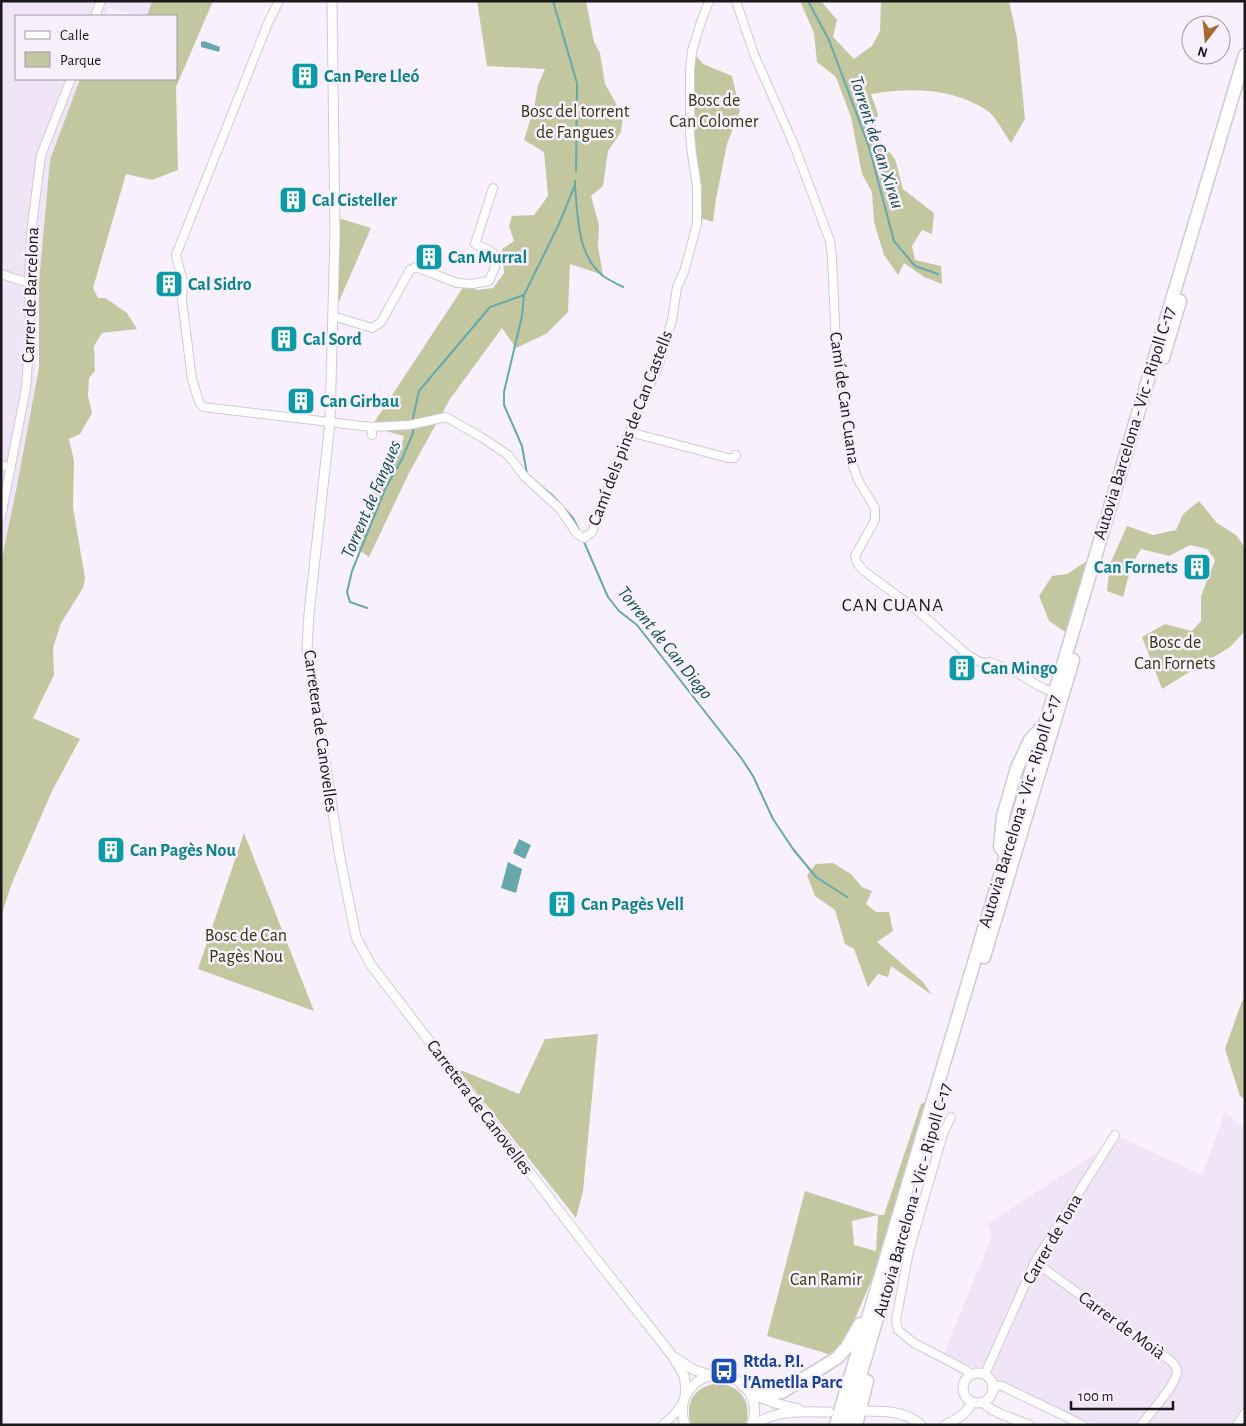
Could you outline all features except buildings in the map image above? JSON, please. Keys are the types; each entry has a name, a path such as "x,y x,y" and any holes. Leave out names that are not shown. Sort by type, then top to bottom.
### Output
{"highway":[{"name":"Autovia Barcelona - Vic - Ripoll C-17","path":"836,1425 932,1103 931,1093 938,1063 936,1056 942,1051 948,1028 959,1013 1006,853 1000,846 1003,816 1008,797 1017,768 1030,740 1044,725 1245,55"},
{"name":"Autovia Barcelona - Vic - Ripoll C-17","path":"846,1425 1245,84"},
{"path":"856,1425 886,1305 892,1266"},
{"path":"747,1388 768,1395 782,1392 837,1358 847,1347 858,1329 876,1288"}],"street":[{"path":"95,15 101,1"},
{"name":"Camí dels pins de Can Castells","path":"279,1 176,255 184,282 182,300 192,379 199,402 203,407 330,422 371,431 446,417 508,455 524,476 560,509 577,534 584,538 592,532 628,434 658,367 672,320 677,287 684,272 697,224 697,187 690,134 690,70 692,51 709,1"},
{"name":"Carretera de Canovelles","path":"332,1 335,225 330,422 307,647 340,858 356,937 371,965 671,1354 684,1375 686,1389 682,1413 685,1425"},
{"name":"Camí de Can Cuana","path":"736,1 754,54 794,145 830,241 836,346 852,463 858,480 875,508 875,520 855,556 857,563 864,571 920,612 968,656 982,663 990,662 1019,674 1054,693"},
{"name":"Carrer de Barcelona","path":"1,516 26,388 30,332 31,233 41,155 71,80"},
{"path":"333,316 372,328 381,322 410,270 416,267 457,283 472,284 489,281 495,267 496,255 475,244 493,188"},
{"path":"1,274 29,283"},
{"path":"628,434 634,433 728,458 734,458 736,455"},
{"path":"1,465 11,468"},
{"path":"951,1117 943,1134 909,1251 896,1320 898,1330 914,1343 966,1370 970,1375"},
{"name":"Carrer de Tona","path":"985,1374 1035,1262 1115,1135"},
{"name":"Carrer de Moià","path":"1035,1262 1172,1360 1176,1366 1177,1372 1174,1383 1141,1425"},
{"name":"Carretera de Canovelles","path":"671,1354 694,1370 734,1378 765,1400 788,1407 825,1412 785,1413 768,1417 754,1425"},
{"path":"976,1373 985,1374 993,1385 993,1392 983,1402 972,1402 964,1395 962,1387 965,1380 970,1375 976,1373"},
{"path":"662,1425 671,1418 692,1386 701,1379 712,1375"},
{"path":"993,1385 1002,1386 1083,1425"},
{"path":"747,1388 755,1405 754,1425"},
{"path":"945,1425 968,1410 972,1402"},
{"path":"983,1402 987,1407 1029,1425"},
{"path":"865,1411 891,1411 899,1413 921,1425"},
{"path":"1237,1425 1245,1413"}],"shaded area":[{"path":"1,1 152,1 147,15 135,15 109,8 106,15 15,15 15,80 80,80 50,160 39,282 34,393 1,561"},
{"path":"1225,1112 1245,1129 1245,1425 1093,1425 944,1353 992,1236 988,1224 1120,1137 1202,1175"}],"green space":[{"path":"152,1 213,1 176,87 178,170 152,180 126,174 93,288 98,298 105,298 127,313 137,329 102,333 94,346 95,371 89,378 88,396 92,413 80,434 69,439 74,461 73,508 85,578 83,588 61,623 53,648 54,675 33,718 80,739 52,791 12,883 1,916 1,562 39,367 39,282 50,160 80,80 178,80 178,15 147,15"},
{"name":"Bosc del torrent de Fangues","path":"477,1 586,1 594,42 600,53 605,84 623,116 621,132 608,151 603,186 591,196 599,225 598,246 603,275 570,264 568,312 546,334 516,348 502,328 450,399 409,473 369,557 352,545 367,503 385,469 400,450 404,436 371,427 464,286 478,290 493,288 504,273 502,249 514,241 509,226 512,216 534,215 548,196 544,152 524,140 534,108 538,85 545,69 487,66"},
{"path":"800,1 821,1 837,20 833,37 854,59 872,46 880,31 881,1 1009,1 1017,38 1025,119 1011,143 988,111 975,103 961,98 931,91 916,90 871,94 878,114 874,133 895,159 903,189 934,213 932,234 922,230 912,246 915,260 941,266 942,284 924,277 904,263 898,275 884,255 874,222 872,192 862,174 851,117 836,77 817,62 814,33"},
{"name":"Bosc de Can Colomer","path":"692,51 703,64 732,76 740,111 727,144 713,222 697,217 690,134"},
{"path":"338,218 371,228 337,306"},
{"name":"Bosc de Can Fornets","path":"1199,501 1217,523 1236,535 1245,548 1245,631 1230,647 1162,689 1142,637 1165,624 1192,631 1201,621 1201,596 1215,560 1207,549 1190,545 1169,556 1141,549 1132,564 1123,597 1107,591 1110,564 1127,526 1153,535 1176,530 1183,514"},
{"path":"1090,559 1067,633 1049,621 1039,596 1052,576 1067,574"},
{"name":"Bosc de Can Pagès Nou","path":"244,833 314,1011 198,969"},
{"path":"833,863 851,874 862,887 872,891 866,904 876,912 889,912 893,931 877,942 923,982 932,995 891,966 888,977 878,974 868,987 854,949 845,944 835,910 815,896 807,875 816,864"},
{"path":"1245,998 1245,1099 1240,1096 1225,1049 1242,1001"},
{"path":"598,1034 583,1191 576,1218 458,1069 519,1094 545,1039"},
{"name":"Can Ramir","path":"928,1101 883,1253 846,1340 832,1355 767,1336 805,1191 884,1215 921,1104","holes":["878,1215 876,1251 854,1245 852,1221"]},
{"path":"717,1383 732,1387 743,1396 747,1409 746,1425 691,1425 689,1409 693,1397 703,1388"}],"water":[{"path":"204,41 220,47 219,52 201,47 201,42"},
{"path":"519,839 531,845 525,859 513,853"},
{"path":"508,862 522,869 516,893 501,888"}],"waterway":[{"name":"Torrent de Fangues","path":"553,1 577,83 576,171"},
{"name":"Torrent de Can Xirau","path":"808,1 829,40 869,147 894,241 915,266 938,274"},
{"name":"Torrent de Fangues","path":"412,422 419,391 490,307 524,295 559,224 575,181"},
{"path":"575,186 580,235 588,257 603,276 623,287"},
{"name":"Torrent de Can Diego","path":"524,295 522,316 504,392 504,405 522,446 527,474 553,496 573,518 579,530"},
{"name":"Torrent de Fangues","path":"367,608 350,602 347,592 352,571 386,487 402,459 413,433 413,427"},
{"name":"Torrent de Can Diego","path":"584,542 608,597 619,611 637,625 742,759 753,776 773,819 793,849 816,877 847,897"}],"place":[{"name":"Can Pere Lleó","path":"305,76"},
{"name":"Cal Cisteller","path":"293,200"},
{"name":"Can Murral","path":"429,257"},
{"name":"Cal Sidro","path":"169,284"},
{"name":"Cal Sord","path":"284,339"},
{"name":"Can Girbau","path":"301,401"},
{"name":"Can Fornets","path":"1197,567"},
{"name":"Can Mingo","path":"962,668"},
{"name":"Can Pagès Nou","path":"111,850"},
{"name":"Can Pagès Vell","path":"562,904"},
{"name":"Rtda. P.I. l'Ametlla Parc","path":"724,1371"}],"district":[{"name":"CAN CUANA","path":"893,604"}]}
